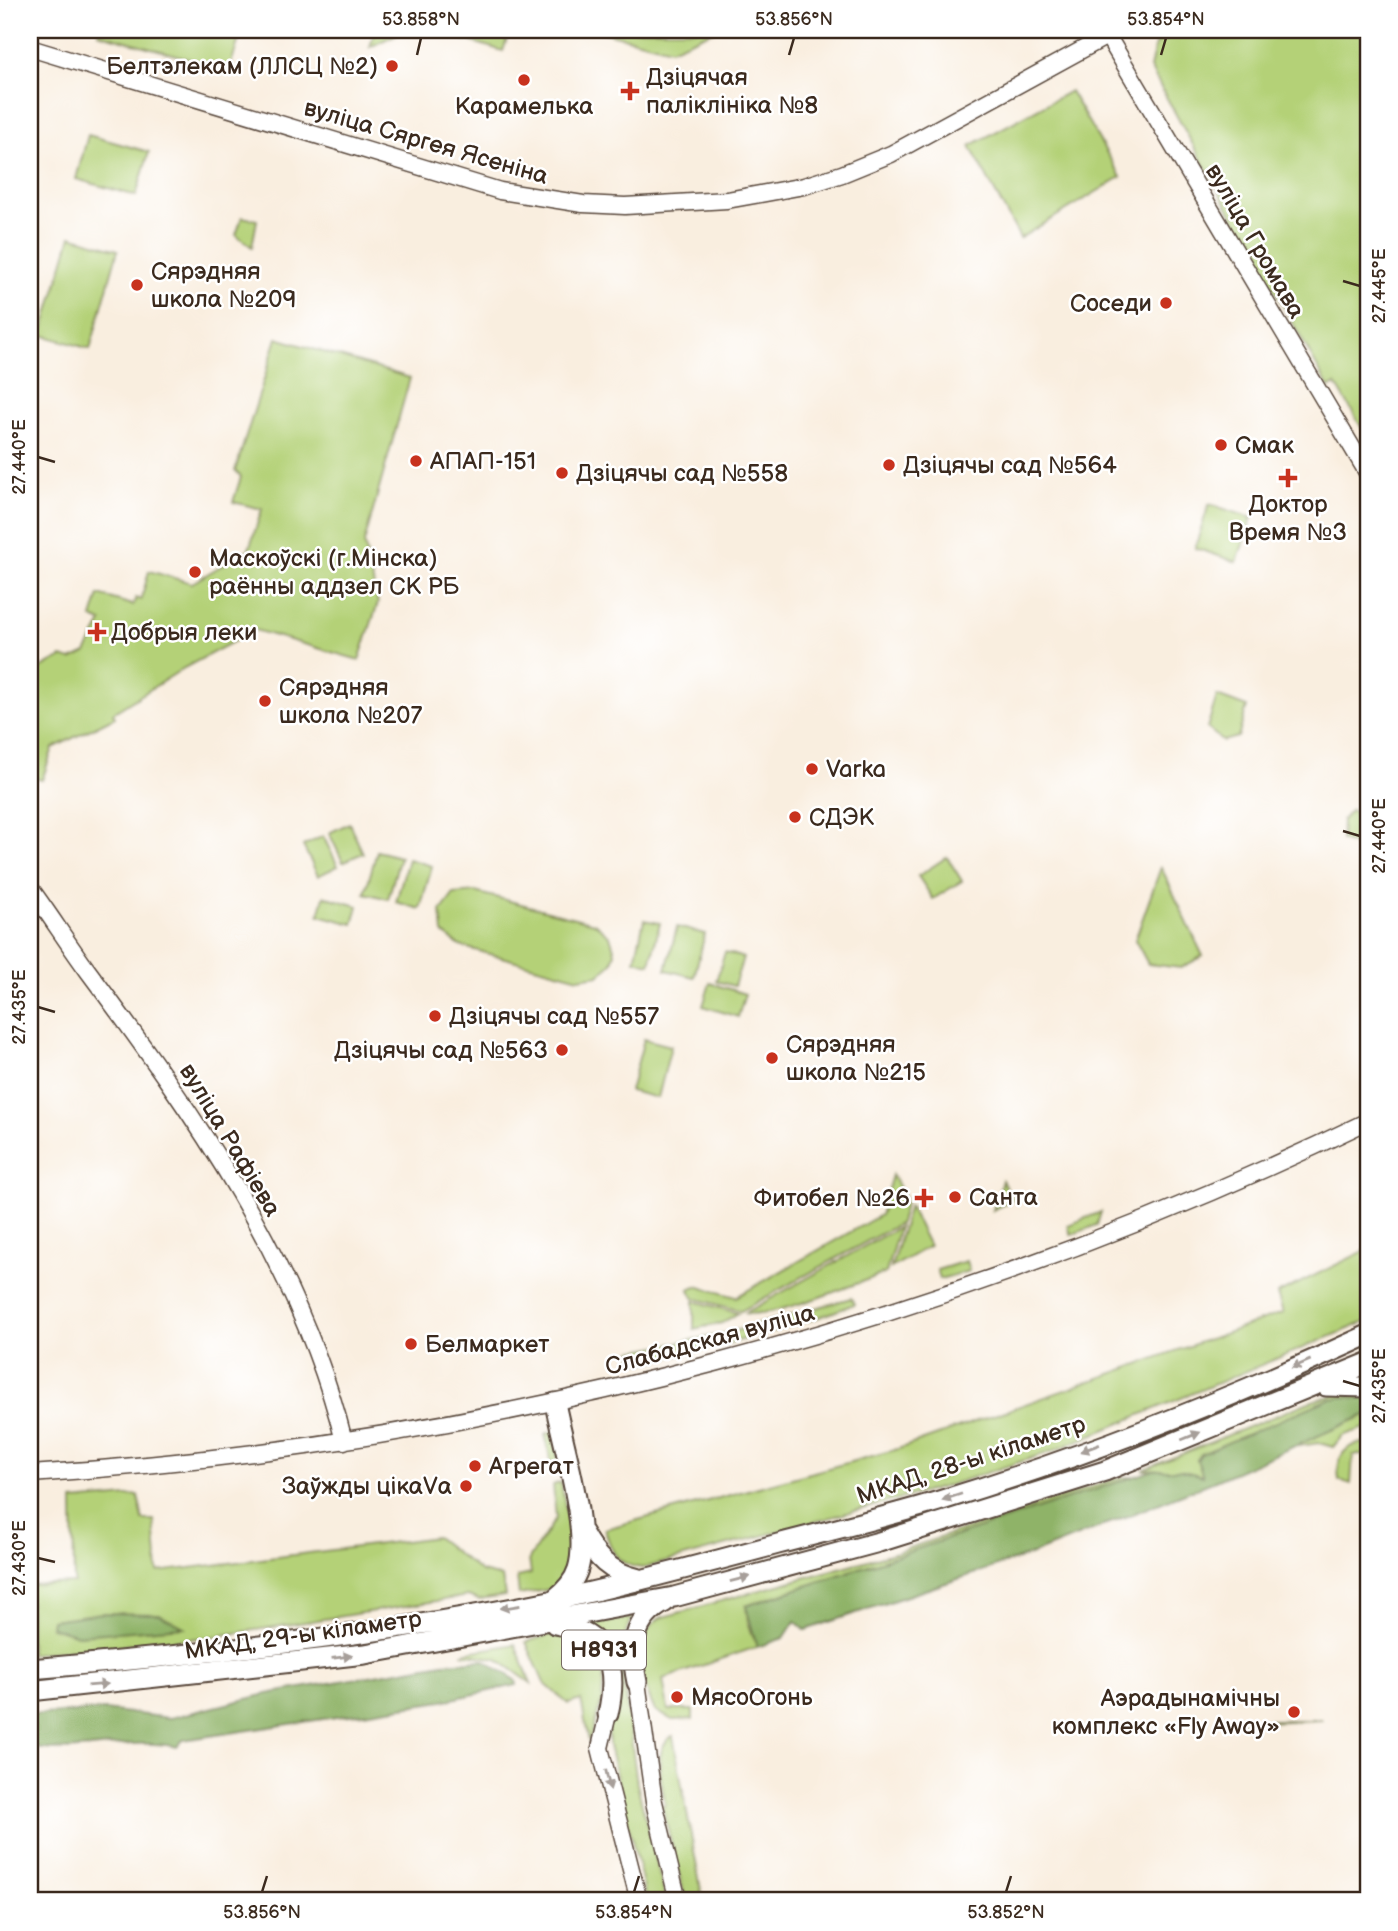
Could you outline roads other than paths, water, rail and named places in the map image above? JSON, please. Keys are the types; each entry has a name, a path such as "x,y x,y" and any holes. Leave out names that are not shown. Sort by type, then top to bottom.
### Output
{"highway":[{"name":"МКАД, 28-ы кіламетр","path":"577,1594 643,1580 939,1501 1017,1475 1204,1405 1367,1335"},
{"name":"МКАД, 28-ы кіламетр","path":"582,1616 674,1597 879,1542 1105,1471 1368,1363"},
{"path":"1307,1389 1330,1385 1368,1387"},
{"path":"555,1403 580,1530 578,1569 566,1590 555,1600"},
{"path":"580,1530 603,1564 615,1573 643,1580"},
{"name":"МКАД, 29-ы кіламетр","path":"30,1670 175,1657 367,1631 577,1594"},
{"name":"Н8931","path":"636,1682 631,1656 636,1633 649,1612 674,1597"},
{"name":"МКАД, 29-ы кіламетр","path":"30,1691 365,1654 582,1616"},
{"name":"Н8931","path":"548,1622 587,1633 605,1651 613,1679 608,1714"}],"main road":[{"name":"вуліца Сяргея Ясеніна","path":"30,48 500,191 572,203 625,205 727,200 804,186 842,174 891,154 1110,32"},
{"name":"вуліца Громава","path":"1110,32 1368,474"},
{"name":"вуліца Рафіева","path":"30,888 151,1053 218,1156 272,1254 315,1346 344,1441"},
{"name":"Слабадская вуліца","path":"30,1474 139,1468 344,1441 555,1403 688,1371 929,1299 1153,1216 1289,1159 1368,1121"},
{"name":"Н8931","path":"636,1682 654,1802 678,1901"},
{"name":"Н8931","path":"608,1714 600,1748 639,1901"}],"place":[{"name":"Белтэлекам (ЛЛСЦ №2)","path":"392,66"},
{"name":"Карамелька","path":"524,80"},
{"name":"Дзіцячая паліклініка №8","path":"630,91"},
{"name":"Сярэдняя школа №209","path":"137,285"},
{"name":"Соседи","path":"1166,303"},
{"name":"Смак","path":"1221,445"},
{"name":"АПАП-151","path":"416,461"},
{"name":"Дзіцячы сад №564","path":"889,465"},
{"name":"Дзіцячы сад №558","path":"562,473"},
{"name":"Доктор Время №3","path":"1288,478"},
{"name":"Маскоўскі (г.Мінска) раённы аддзел СК РБ","path":"195,572"},
{"name":"Добрыя леки","path":"97,632"},
{"name":"Сярэдняя школа №207","path":"265,701"},
{"name":"Varka","path":"812,769"},
{"name":"СДЭК","path":"795,817"},
{"name":"Дзіцячы сад №557","path":"435,1016"},
{"name":"Дзіцячы сад №563","path":"562,1050"},
{"name":"Сярэдняя школа №215","path":"772,1058"},
{"name":"Санта","path":"955,1197"},
{"name":"Фитобел №26","path":"924,1198"},
{"name":"Белмаркет","path":"411,1344"},
{"name":"Агрегат","path":"475,1466"},
{"name":"Заўжды цікаVа","path":"466,1486"},
{"name":"МясоОгонь","path":"677,1697"},
{"name":"Аэрадынамічны комплекс «Fly Away»","path":"1294,1712"}]}
